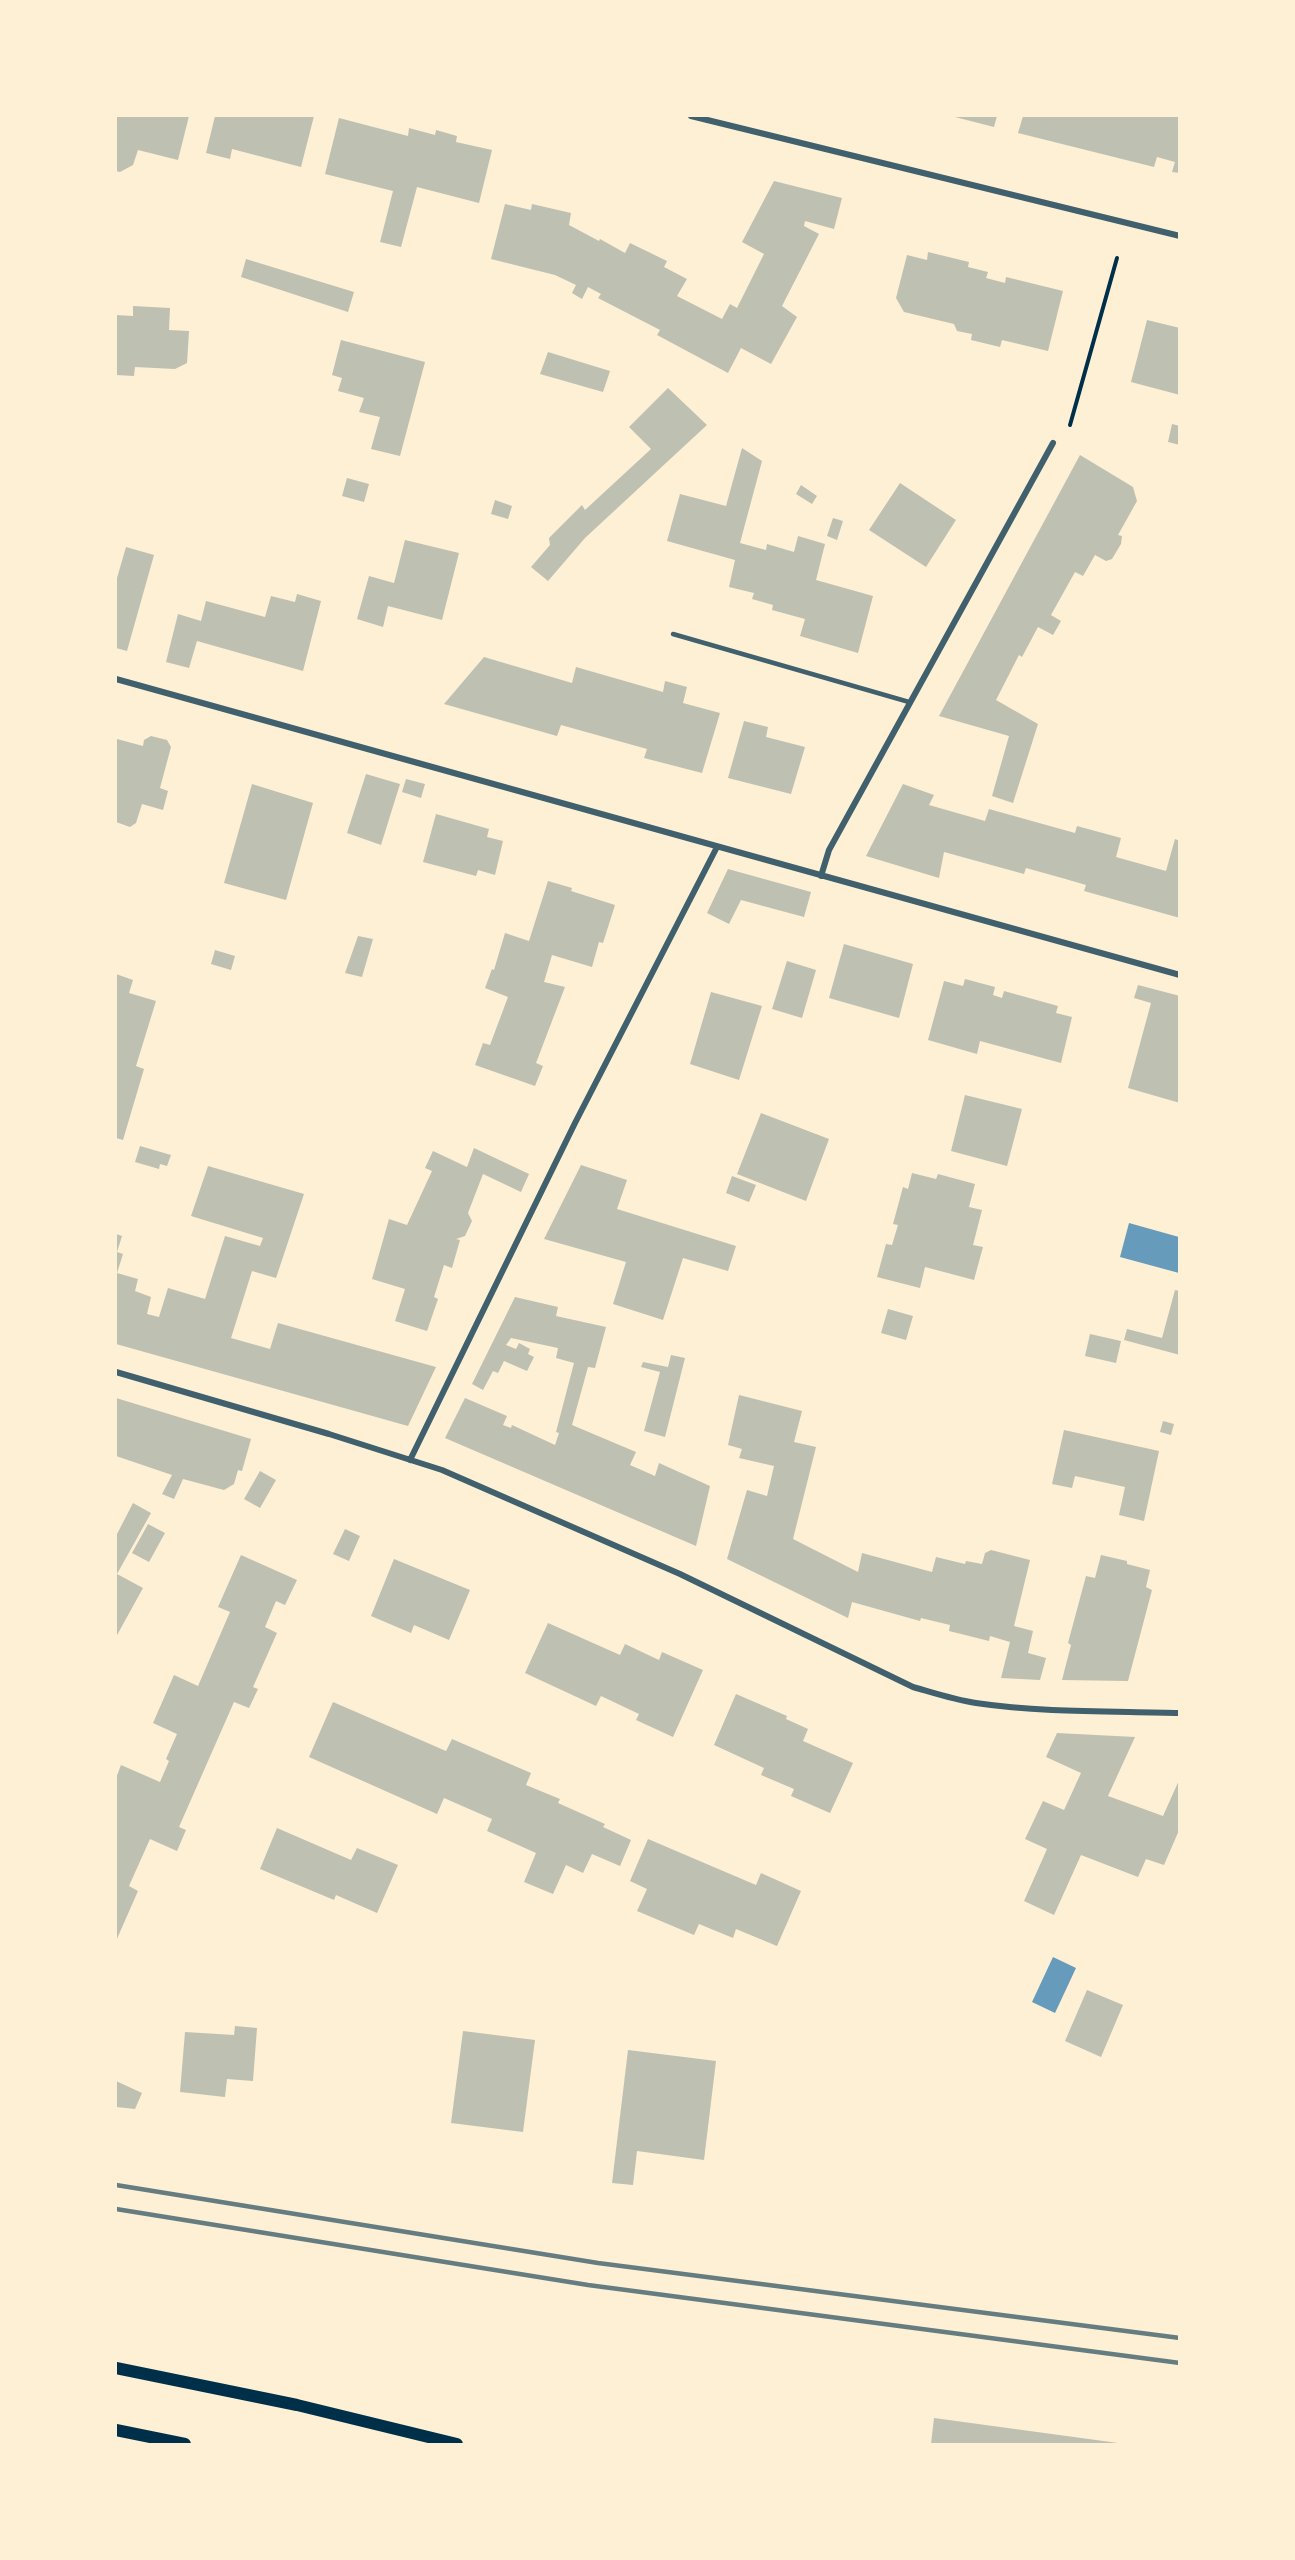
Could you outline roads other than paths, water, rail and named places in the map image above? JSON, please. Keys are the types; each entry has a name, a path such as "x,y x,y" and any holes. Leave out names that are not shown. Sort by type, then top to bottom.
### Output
{"main road":[{"path":"116,2368 297,2405 457,2445"},
{"path":"116,2430 185,2445"}],"street":[{"path":"691,116 1179,236"},
{"path":"820,876 829,850 1053,444"},
{"path":"116,679 1179,975"},
{"path":"410,1460 575,1123 717,847"},
{"path":"116,1372 442,1470 658,1564 914,1687 974,1703 1013,1707 1179,1713"}],"lane":[{"path":"674,634 909,702"}],"water":[{"path":"1129,1223 1179,1237 1179,1273 1120,1257"},
{"path":"1053,1957 1076,1968 1055,2013 1032,2002"}],"railway":[{"path":"116,2185 598,2263 1180,2338"},
{"path":"116,2209 588,2285 1180,2363"}]}
